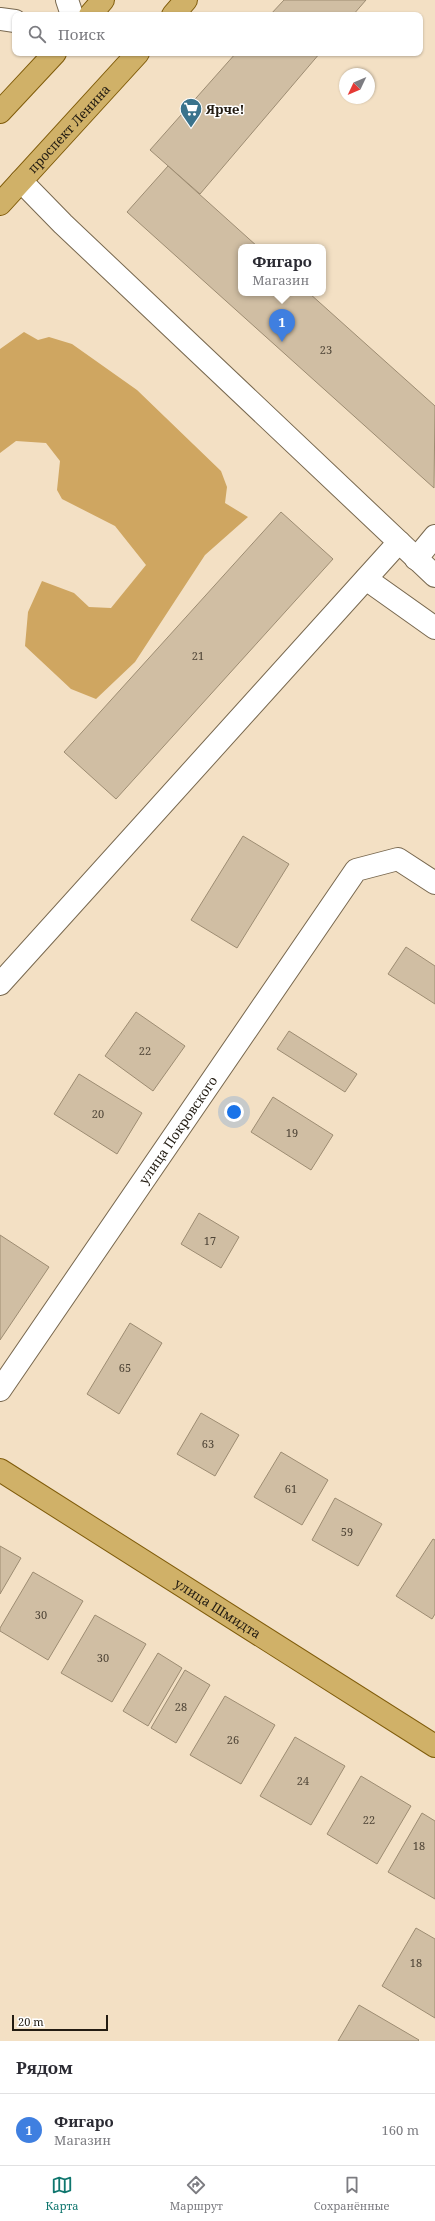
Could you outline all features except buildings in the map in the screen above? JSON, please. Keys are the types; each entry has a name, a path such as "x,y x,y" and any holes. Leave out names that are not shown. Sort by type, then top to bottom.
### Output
{"main road":[{"path":"93,12 103,0"},
{"path":"176,12 186,0"},
{"path":"0,112 52,56"},
{"name":"проспект Ленина","path":"0,204 135,56"},
{"name":"улица Шмидта","path":"0,1470 435,1746"}],"street":[{"path":"67,0 71,12"},
{"path":"0,19 12,21"},
{"path":"21,181 63,224 435,576"},
{"path":"416,559 435,536"},
{"path":"0,984 399,542"},
{"path":"366,579 435,628"},
{"name":"улица Покровского","path":"0,1390 356,870 398,858 435,883"}],"shaded area":[{"path":"24,332 38,340 49,337 72,344 137,390 221,471 227,487 225,503 248,517 205,555 135,662 96,699 71,689 25,646 28,612 42,581 74,593 89,607 111,608 146,565 115,526 62,499 57,490 60,461 46,443 16,441 0,453 0,349"}],"place":[{"name":"Ярче!","path":"191,128"},
{"name":"Фигаро","path":"282,342"}]}
